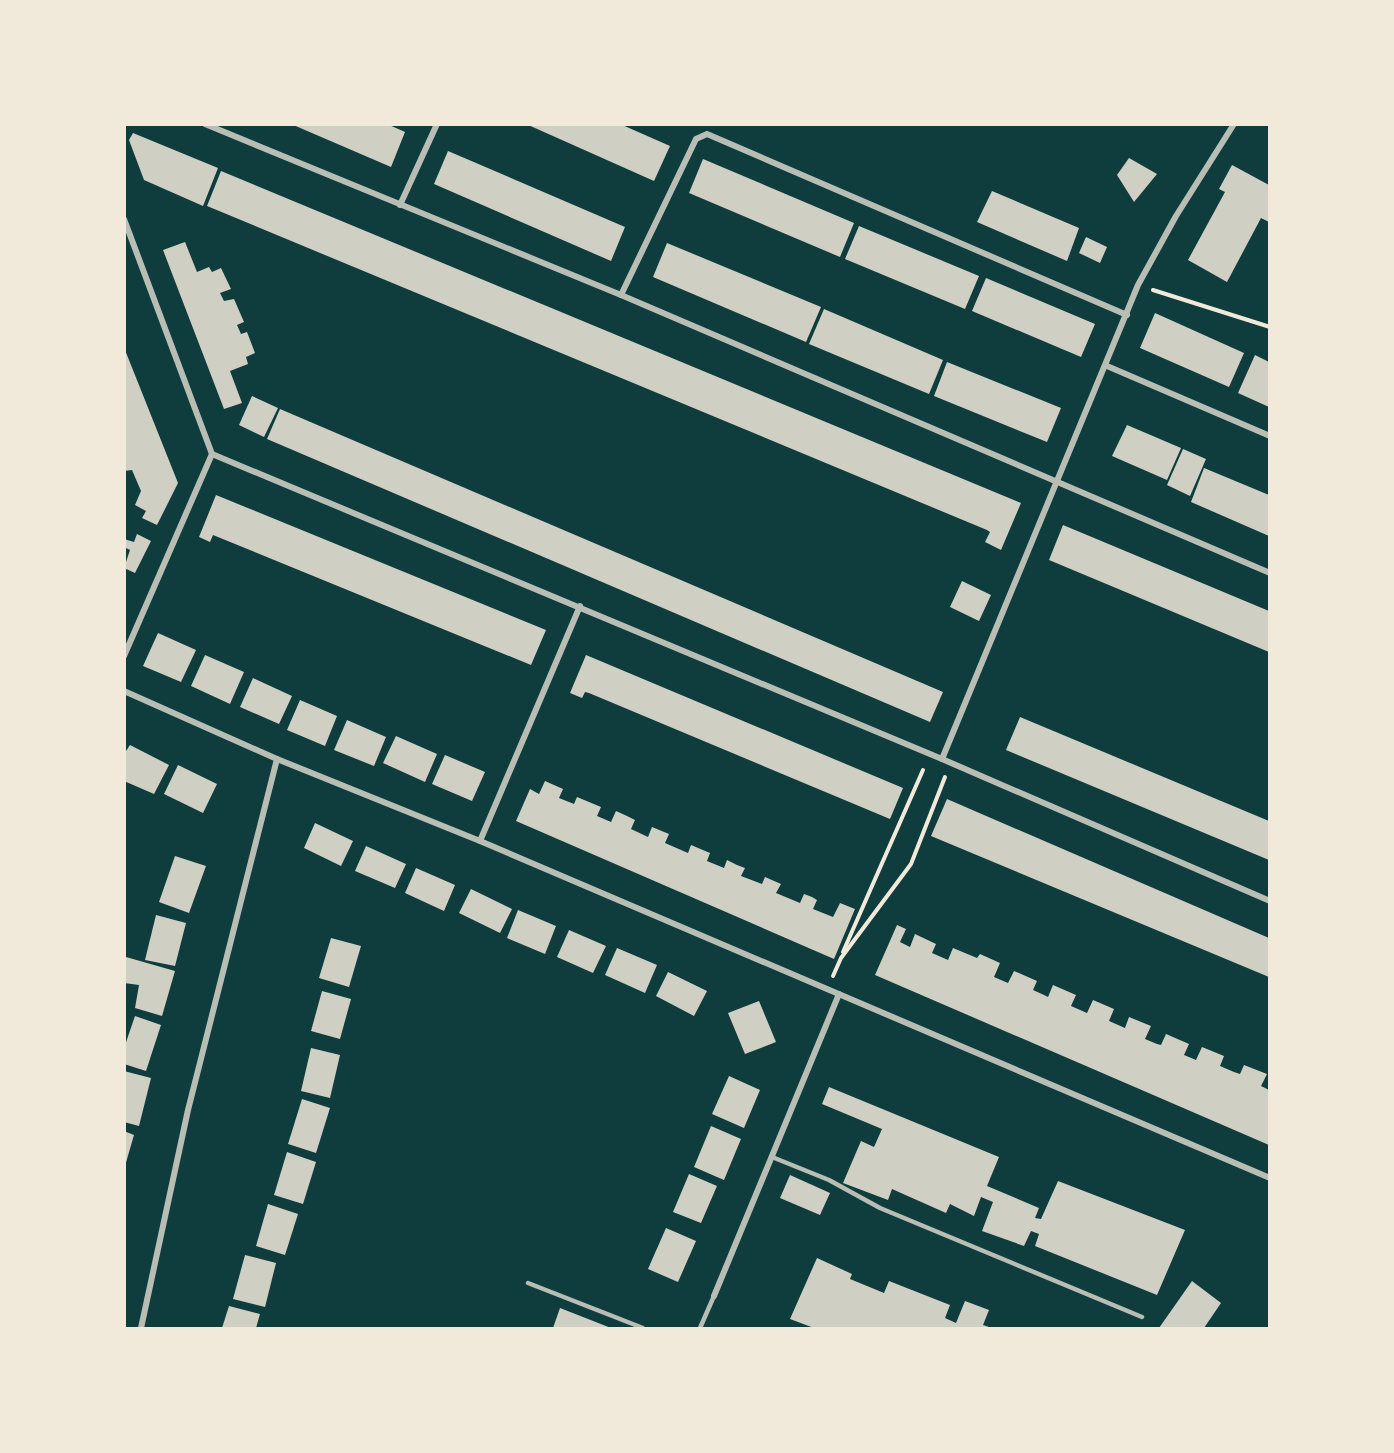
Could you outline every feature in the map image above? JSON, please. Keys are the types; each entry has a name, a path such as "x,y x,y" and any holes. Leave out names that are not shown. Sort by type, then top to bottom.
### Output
{"street":[{"path":"205,124 621,295 1269,573"},
{"path":"400,205 437,124"},
{"path":"942,759 1107,366 1138,285 1176,216 1234,124"},
{"path":"621,295 696,139 707,134 1127,315"},
{"path":"124,219 212,454 124,656"},
{"path":"1107,366 1269,436"},
{"path":"212,454 942,759 1269,901"},
{"path":"480,841 580,606"},
{"path":"124,691 277,759 480,841 1269,1178"},
{"path":"141,1329 188,1110 277,759"},
{"path":"714,1296 838,994"}],"lane":[{"path":"772,1156 829,1180 880,1208 1142,1317"},
{"path":"528,1283 643,1329"},
{"path":"700,1329 714,1296"}],"path":[{"path":"1138,285 1269,327"},
{"path":"827,990 930,755"},
{"path":"841,958 911,864 951,763"}],"building":[{"path":"291,124 387,124 405,132 391,167"},
{"path":"526,124 620,124 670,146 654,181"},
{"path":"133,133 218,168 203,206 144,180 129,140"},
{"path":"448,151 625,227 611,261 434,184"},
{"path":"1129,158 1157,174 1134,202 1117,175"},
{"path":"703,159 854,223 840,257 689,193"},
{"path":"1232,165 1269,185 1269,222 1261,218 1227,282 1188,260 1225,192 1219,189"},
{"path":"221,171 1021,503 1001,550 985,542 990,532 987,530 207,206"},
{"path":"992,191 1079,228 1067,261 977,222"},
{"path":"859,226 979,276 965,309 845,259"},
{"path":"1086,237 1107,247 1100,263 1079,253"},
{"path":"185,242 197,272 209,267 212,272 221,268 231,289 220,293 224,301 234,299 244,322 237,325 241,334 247,332 255,353 246,357 248,364 230,371 242,403 224,409 163,250"},
{"path":"667,243 821,307 806,342 653,277"},
{"path":"986,278 1095,324 1081,357 972,311"},
{"path":"824,309 943,360 929,394 809,344"},
{"path":"1155,313 1244,353 1229,387 1140,348"},
{"path":"125,350 178,483 157,525 142,518 146,511 135,505 141,491 132,470 124,471"},
{"path":"1255,355 1269,362 1269,407 1238,393"},
{"path":"947,362 1061,408 1047,442 934,396"},
{"path":"252,396 278,408 264,437 239,425"},
{"path":"280,409 943,692 930,722 267,439"},
{"path":"1127,425 1181,448 1167,480 1112,456"},
{"path":"1183,449 1206,459 1190,496 1167,485"},
{"path":"1204,468 1269,495 1269,536 1191,502"},
{"path":"216,495 546,630 531,665 213,535 210,542 199,537"},
{"path":"1063,525 1269,611 1269,652 1049,560"},
{"path":"137,534 151,541 135,573 124,568 130,550 124,547 124,539 134,542"},
{"path":"962,581 991,595 979,621 950,607"},
{"path":"158,633 196,650 181,682 143,666"},
{"path":"205,655 244,672 230,704 191,686"},
{"path":"586,655 903,788 890,819 589,693 585,692 582,698 570,693"},
{"path":"253,678 292,696 279,724 240,707"},
{"path":"300,700 337,716 325,746 287,730"},
{"path":"1020,717 1269,821 1269,860 1006,750"},
{"path":"347,720 386,737 374,766 334,750"},
{"path":"396,736 437,754 425,782 383,763"},
{"path":"130,745 169,765 154,794 124,781 124,754"},
{"path":"445,755 485,772 472,801 432,784"},
{"path":"178,765 217,784 203,813 164,794"},
{"path":"545,781 563,789 559,798 574,804 577,797 601,807 597,816 611,822 616,811 635,820 631,829 648,837 652,827 669,834 665,843 688,853 691,845 710,853 707,861 724,868 727,860 745,868 741,876 762,884 765,877 781,884 776,893 800,903 804,894 812,897 817,900 813,909 833,917 840,903 855,909 834,959 516,821 530,789 539,794"},
{"path":"947,799 1269,938 1269,977 931,836"},
{"path":"315,823 353,841 341,866 304,848"},
{"path":"366,846 406,864 395,888 355,871"},
{"path":"175,856 206,866 189,913 159,902"},
{"path":"416,868 455,885 444,911 405,893"},
{"path":"471,889 512,909 500,933 459,913"},
{"path":"518,910 556,926 545,954 507,938"},
{"path":"156,915 186,923 175,966 145,960"},
{"path":"897,925 906,929 900,942 910,947 915,934 936,944 932,953 948,960 953,948 977,958 980,954 1000,963 994,977 1008,983 1014,971 1037,981 1033,990 1048,997 1053,985 1076,995 1071,1006 1087,1013 1093,1000 1114,1009 1109,1021 1125,1028 1129,1017 1151,1026 1145,1039 1161,1045 1166,1034 1189,1044 1184,1055 1196,1060 1202,1047 1224,1056 1220,1066 1234,1072 1240,1074 1244,1065 1267,1074 1261,1086 1269,1090 1269,1145 875,975"},
{"path":"569,930 606,946 593,973 557,957"},
{"path":"331,938 361,946 349,987 319,978"},
{"path":"617,948 657,965 645,993 605,975"},
{"path":"126,957 175,971 162,1016 135,1008 139,985 124,983"},
{"path":"668,972 707,991 694,1016 656,996"},
{"path":"322,991 351,999 340,1039 311,1031"},
{"path":"759,1001 776,1042 745,1054 728,1013"},
{"path":"135,1016 161,1025 146,1071 124,1064 124,1048"},
{"path":"311,1048 340,1055 330,1098 301,1091"},
{"path":"124,1071 151,1078 139,1126 124,1122"},
{"path":"729,1076 760,1090 744,1128 712,1114"},
{"path":"829,1087 999,1157 987,1186 1039,1208 1035,1218 1041,1219 1058,1181 1185,1230 1157,1295 1035,1246 1039,1234 1031,1231 1024,1246 982,1231 993,1202 981,1197 974,1216 950,1204 946,1213 892,1189 888,1200 843,1183 861,1141 874,1147 882,1129 822,1104"},
{"path":"302,1099 330,1108 316,1153 288,1144"},
{"path":"711,1126 741,1139 724,1180 694,1167"},
{"path":"124,1131 134,1135 125,1166 124,1166"},
{"path":"287,1152 316,1162 303,1204 274,1195"},
{"path":"689,1174 717,1186 701,1223 673,1212"},
{"path":"790,1175 830,1193 820,1215 780,1198"},
{"path":"268,1204 298,1214 285,1255 256,1246"},
{"path":"666,1228 696,1241 678,1282 648,1269"},
{"path":"245,1255 276,1263 265,1307 233,1299"},
{"path":"817,1258 852,1274 850,1279 884,1293 889,1281 950,1305 945,1318 956,1323 965,1301 989,1310 983,1325 992,1328 814,1328 790,1319"},
{"path":"1192,1281 1221,1303 1204,1328 1159,1328"},
{"path":"229,1306 260,1314 256,1328 222,1328"},
{"path":"560,1308 611,1328 553,1328"}]}
